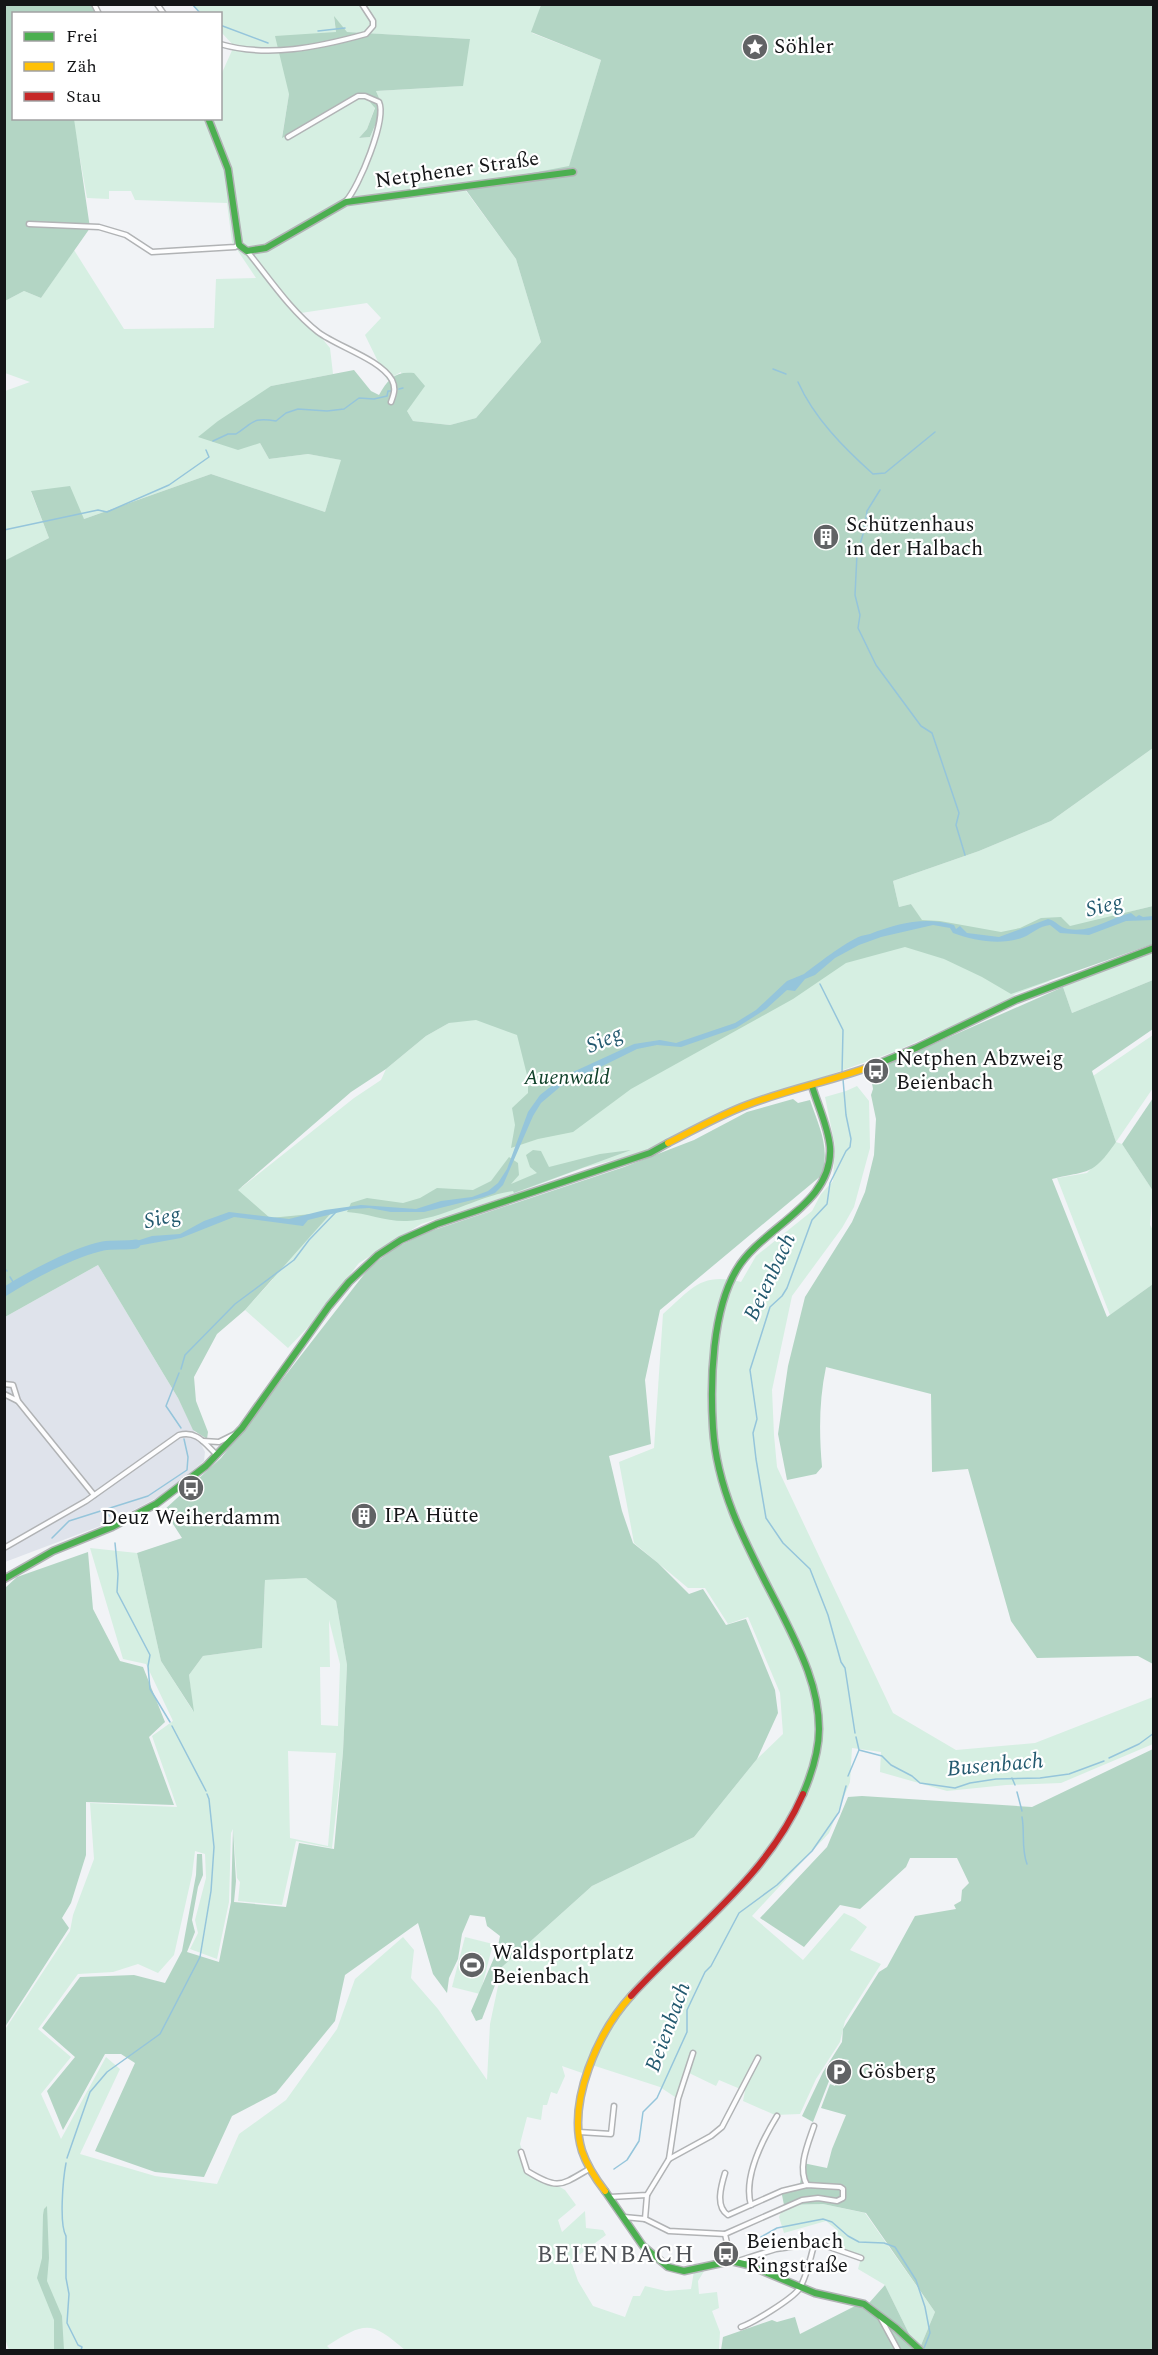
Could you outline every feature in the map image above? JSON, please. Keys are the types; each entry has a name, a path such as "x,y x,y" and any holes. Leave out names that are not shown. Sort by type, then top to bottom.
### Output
{"street":[{"path":"222,45 235,49 262,51 291,49 360,36 366,34 373,21 362,4"},
{"name":"Netphener Straße","path":"288,137 357,96 365,96 379,102 380,116 372,143 358,185 346,202"},
{"path":"209,120 230,177 239,245 248,251 306,322 343,347 377,365 392,380 395,391 391,402"},
{"name":"Netphener Straße","path":"248,251 266,248 346,202 573,172"},
{"path":"29,224 99,228 126,235 152,252 236,248 239,245"},
{"path":"4,1579 33,1561 156,1504 198,1473 238,1432 338,1294 362,1269 390,1246 437,1224 650,1153 718,1117 749,1104 856,1072 916,1048 1026,995 1154,948"},
{"path":"812,1086 828,1139 830,1153 828,1170 809,1199 754,1248 737,1270 728,1291 718,1334 713,1419 716,1460 729,1504 809,1672 818,1713 819,1745 802,1798 778,1841 693,1937 630,1998 608,2026 585,2084 578,2132 582,2154 589,2169 649,2252 673,2270 694,2271 776,2249 822,2244 861,2258"},
{"path":"4,1384 13,1385 18,1401 94,1496"},
{"path":"4,1394 18,1401"},
{"path":"203,1441 219,1442 238,1432"},
{"path":"4,1548 94,1496 179,1435 193,1434 218,1455"},
{"path":"645,2219 647,2196 669,2159 678,2099 693,2053"},
{"path":"669,2159 711,2136 722,2127 758,2058"},
{"path":"578,2132 611,2134 614,2106"},
{"path":"751,2205 748,2194 755,2164 761,2145 777,2116"},
{"path":"807,2185 803,2179 803,2162 814,2126"},
{"path":"521,2152 527,2171 554,2185 563,2184 589,2169"},
{"path":"624,2217 645,2219 669,2231 725,2234 802,2200 818,2198 837,2201 843,2198 843,2189 840,2187 807,2185 782,2191 731,2215 723,2211 720,2200 725,2173"},
{"path":"610,2197 647,2196"},
{"path":"725,2234 734,2261"},
{"path":"741,2327 753,2324 801,2287 814,2245"},
{"path":"734,2261 815,2293 853,2300 869,2307 890,2321 920,2350"},
{"path":"878,2314 898,2350"}],"shaded area":[{"path":"98,1265 178,1398 205,1452 204,1461 164,1494 111,1522 5,1562 5,1317"}],"green space":[{"path":"5,5 92,5 96,12 12,12 12,120 74,120 90,228 41,298 24,291 5,301"},
{"path":"192,5 541,5 532,33 601,60 569,167 463,187 516,259 541,342 476,418 450,425 413,421 407,411 401,372 387,380 365,335 381,318 367,303 301,313 330,348 333,374 271,386 260,443 269,459 308,454 342,460 325,512 211,474 84,519 31,492 49,538 5,561 5,391 30,382 5,373 5,301 24,291 41,298 74,250 124,329 214,328 216,279 256,278 232,242 227,203 135,200 131,191 109,191 109,199 87,198 73,120 222,120 222,73 234,46 222,33 222,12 201,12","holes":["334,18 346,32 469,39 462,86 376,91 383,107 370,137 359,138 367,129 375,107 364,95 282,137 289,94 336,32"]},
{"path":"541,5 1153,5 1153,748 1051,821 979,851 893,881 899,907 911,904 922,920 1001,932 1020,928 1041,918 1061,917 1070,926 1153,906 1153,944 1011,994 944,959 905,947 846,963 793,999 631,1089 573,1132 538,1139 511,1148 515,1125 512,1108 528,1093 528,1079 517,1035 476,1020 449,1023 426,1036 386,1069 351,1092 238,1190 270,1218 332,1212 245,1310 217,1334 194,1377 196,1401 208,1432 207,1439 193,1430 178,1398 98,1265 5,1317 4,561 49,538 31,491 70,486 84,519 211,474 325,512 341,460 308,454 269,459 260,443 238,450 198,437 271,386 354,370 371,391 379,395 393,377 402,373 414,373 425,386 407,411 413,421 450,425 476,418 541,342 516,259 463,186 569,166 601,60 531,32"},
{"path":"334,16 347,32 470,39 463,86 376,91 383,107 370,137 359,138 367,129 375,108 364,95 282,138 289,94 275,36 336,32"},
{"name":"Auenwald","path":"1153,748 1153,906 1125,913 1112,956 1106,961 1089,963 1046,978 1050,981 1015,994 1009,1001 896,1051 718,1115 641,1153 583,1168 511,1195 421,1224 359,1263 312,1323 288,1348 245,1310 273,1279 121,1265 4,1251 242,1187 354,1098 381,1080 386,1069 426,1036 449,1023 896,907 918,915 911,904 899,907 893,881 979,851 1051,821"},
{"path":"1153,953 1153,980 1072,1013 1063,987 1084,977"},
{"path":"1153,980 1153,1029 1092,1071 1116,1142 1095,1167 1082,1173 1052,1179 1107,1317 1153,1284 1153,1664 1138,1656 1037,1658 1011,1621 968,1469 932,1472 931,1394 826,1367 820,1417 822,1467 816,1474 787,1480 778,1434 788,1366 805,1297 852,1222 865,1192 874,1155 876,1119 871,1095 872,1071 1063,987 1072,1013"},
{"path":"1153,1035 1153,1088 1116,1142 1093,1076"},
{"path":"857,1086 869,1101 870,1148 854,1207 842,1228 792,1296 772,1390 777,1467 893,1713 956,1750 1035,1743 1153,1697 1153,1744 1061,1783 1006,1785 947,1791 880,1772 881,1752 852,1748 850,1782 829,1833 752,1916 803,1960 844,1913 867,1927 850,1950 881,1964 845,2021 840,2042 816,2079 800,2114 775,2115 743,2101 745,2091 719,2080 716,2086 687,2072 678,2099 660,2087 592,2065 588,2075 562,2066 565,2076 557,2094 551,2092 547,2105 543,2105 541,2120 527,2117 520,2144 527,2168 565,2190 576,2205 558,2220 562,2232 585,2211 586,2228 603,2230 606,2235 571,2261 578,2281 593,2306 625,2317 633,2296 640,2296 645,2286 666,2291 691,2289 694,2271 706,2268 698,2281 699,2294 717,2292 719,2308 712,2311 720,2332 719,2350 405,2350 376,2329 368,2328 351,2332 340,2338 327,2346 331,2350 9,2350 4,2336 4,2031 70,1931 73,1915 94,1859 90,1803 177,1807 152,1736 173,1721 146,1664 123,1659 90,1548 137,1553 161,1661 193,1711 189,1675 203,1656 262,1648 265,1580 306,1578 336,1601 347,1665 343,1752 332,1848 296,1841 282,1905 238,1901 240,1882 237,1878 233,1829 229,1902 217,1959 190,1949 198,1933 195,1920 206,1878 205,1854 195,1851 192,1875 174,1955 158,1973 138,1964 113,1972 78,1974 38,2029 71,2057 41,2094 61,2139 106,2057 120,2069 80,2154 155,2176 217,2184 239,2134 286,2100 337,2029 355,1979 403,1937 414,1950 411,1978 438,2009 487,2080 490,2024 502,1967 592,1886 694,1837 757,1759 783,1734 780,1693 748,1617 728,1624 705,1588 688,1588 634,1543 619,1462 654,1448 663,1314 690,1290 706,1281 727,1279 741,1282 756,1256 812,1211 821,1194 833,1181 835,1146 825,1097","holes":["329,1620 340,1664 338,1726 321,1725 320,1667 330,1667","288,1751 336,1753 328,1846 290,1838"]},
{"path":"1153,1098 1153,1191 1122,1144"},
{"path":"793,1099 798,1103 810,1100 824,1146 822,1175 660,1310 645,1380 651,1444 609,1456 622,1511 633,1543 658,1563 689,1594 703,1589 726,1625 746,1619 775,1690 778,1713 757,1759 694,1837 592,1886 502,1967 482,2019 476,2021 471,2011 497,1951 500,1936 487,1926 485,1917 470,1915 462,1934 458,1959 449,1978 447,1993 433,1974 418,1923 345,1975 335,2021 276,2093 232,2116 204,2177 155,2172 95,2151 135,2063 121,2054 105,2054 63,2130 47,2091 75,2057 42,2028 80,1977 134,1975 165,1983 182,1951 196,1875 197,1854 202,1854 203,1875 198,1887 192,1920 195,1932 187,1952 219,1962 231,1902 233,1829 236,1881 234,1902 286,1907 299,1843 334,1849 343,1752 347,1665 336,1601 306,1578 265,1580 262,1648 203,1656 189,1675 194,1712 161,1661 137,1553 182,1538 164,1510 221,1458 369,1268 395,1248 425,1233 624,1167 694,1140 747,1112"},
{"path":"1116,1142 1122,1144 1153,1191 1150,1225 1153,1230 1153,1284 1110,1315 1057,1178 1087,1173"},
{"path":"533,1150 541,1151 549,1167 600,1154 631,1150 514,1193 513,1191 500,1194 421,1219 400,1221 347,1212 351,1203 367,1198 403,1203 420,1198 437,1188 473,1190 491,1181 509,1157 518,1163 519,1175 511,1184 537,1173 530,1167 526,1155"},
{"path":"88,1552 93,1609 120,1661 143,1667 165,1722 149,1737 174,1805 86,1802 86,1855 71,1903 62,1918 69,1928 5,2027 5,1588 17,1577"},
{"path":"1153,1749 1153,2350 919,2350 935,2312 866,2213 823,2204 784,2205 781,2190 800,2184 803,2163 827,2168 846,2115 821,2108 830,2084 835,2086 849,2060 838,2058 813,2122 802,2116 823,2072 842,2042 843,2029 879,1972 887,1967 915,1916 956,1909 954,1905 961,1901 962,1890 969,1883 957,1858 910,1858 906,1867 860,1909 840,1905 804,1947 760,1918 827,1847 848,1797 1032,1807"},
{"name":"Waldsportplatz Beienbach","path":"465,1937 493,1944 480,1994 452,1987"},
{"path":"823,2204 865,2213 935,2312 919,2350 885,2285 858,2269 861,2258 835,2248 838,2231 826,2221 784,2233 779,2217 784,2205"},
{"path":"47,2206 49,2258 47,2281 62,2316 64,2350 54,2350 54,2320 37,2278 42,2258 43,2215"},
{"path":"885,2285 917,2350 721,2350 723,2337 772,2320 777,2322 795,2317 800,2334 857,2305 869,2303"}],"water":[{"path":"1131,913 1136,917 1139,915 1153,916 1153,920 1126,921 1089,935 1060,933 1050,925 1016,940 998,942 970,938 953,933 950,928 933,925 881,937 859,945 835,958 815,975 805,979 795,991 787,990 766,1009 736,1028 681,1047 657,1045 637,1049 560,1087 541,1103 533,1116 503,1185 495,1193 484,1197 424,1212 352,1209 308,1220 303,1226 234,1217 181,1238 131,1247 124,1245 152,1236 180,1234 204,1221 229,1212 289,1219 325,1210 361,1205 416,1209 441,1201 472,1197 488,1191 498,1183 507,1169 528,1112 540,1095 549,1088 573,1072 634,1044 660,1040 676,1043 735,1023 756,1010 787,981 804,974 854,939 901,924 921,921 943,922 954,925 956,929 960,926 967,933 999,937 1048,919 1065,928 1077,930 1093,927"}],"waterway":[{"path":"192,4 199,12"},
{"path":"222,26 268,43"},
{"path":"318,31 345,28"},
{"path":"773,369 786,374"},
{"path":"798,382 821,420 851,454 873,474 885,473 935,432"},
{"path":"399,389 403,388"},
{"path":"213,441 228,434 236,434 258,420 276,421 286,413 298,409 327,411 344,409 359,398 374,399 387,396 388,391 391,391"},
{"path":"4,530 98,510 107,512 169,485 209,457 206,450"},
{"path":"880,490 867,511 857,554 855,595 860,615 858,628 876,665 921,726 932,733 959,813 956,825 965,855"},
{"name":"Beienbach","path":"820,984 843,1030 842,1074"},
{"name":"Beienbach","path":"843,1079 851,1139 850,1147 830,1183 827,1204 812,1220 787,1288 770,1307 750,1370 757,1419 753,1433 766,1518 783,1543 810,1569 845,1668 855,1733"},
{"path":"181,1369 185,1355 235,1304 294,1260 309,1240 336,1212"},
{"name":"Sieg","path":"4,1292 79,1253 103,1246 136,1244"},
{"path":"4,1268 7,1271"},
{"path":"10,1277 15,1285"},
{"path":"179,1373 166,1406 181,1428"},
{"path":"52,1538 69,1521 148,1496 187,1470 188,1457 184,1439"},
{"path":"106,1509 109,1516"},
{"path":"115,1543 117,1592 150,1655 148,1666 150,1689 170,1722"},
{"path":"172,1726 206,1791"},
{"name":"Busenbach","path":"1109,1758 1139,1744 1154,1733"},
{"name":"Beienbach","path":"848,1776 859,1750 856,1737"},
{"name":"Busenbach","path":"859,1750 882,1756 891,1765 920,1783 955,1788 996,1779 1040,1778 1069,1774 1104,1761"},
{"name":"Busenbach","path":"1012,1778 1015,1785"},
{"name":"Beienbach","path":"614,2169 627,2160 639,2141 643,2112 657,2098 687,2032 687,2010 705,1972 711,1966 739,1913 777,1885 812,1851 839,1812 846,1786"},
{"path":"1017,1792 1022,1811"},
{"path":"67,2158 90,2092 107,2072 160,2034 200,1957 211,1891 214,1847 207,1794"},
{"path":"1022,1817 1027,1864"},
{"path":"66,2163 62,2212 66,2236 66,2278 69,2294 67,2323 78,2345 82,2347 81,2350"},
{"name":"Beienbach","path":"761,2237 777,2228 823,2219 832,2222 859,2242 884,2243 895,2247 916,2280 925,2307 930,2333 924,2348"}],"traffic: fast":[{"path":"209,120 228,169 239,245 247,251 266,248 346,202 573,172"},
{"path":"880,1063 1016,1000 1154,948"},
{"path":"803,1794 818,1746 816,1698 802,1655 748,1547 729,1501 716,1453 712,1389 714,1346 722,1305 737,1269 748,1254 809,1200 821,1184 828,1167 829,1139 812,1086"},
{"path":"4,1579 53,1551 112,1527 156,1504 206,1466 242,1428 329,1306 349,1282 378,1255 401,1240 437,1224 650,1153 668,1143"},
{"path":"605,2191 643,2246 668,2267 684,2271 731,2261 748,2265 815,2293 864,2304 920,2350"}],"traffic: slow":[{"path":"668,1143 747,1105 880,1063"},
{"path":"605,2191 586,2162 582,2151 578,2132 579,2111 582,2090 597,2048 607,2029 631,1996"}],"traffic: jam":[{"path":"631,1996 748,1878 769,1852 803,1794"}],"place":[{"name":"Söhler","path":"755,47"},
{"name":"Schützenhaus in der Halbach","path":"826,537"},
{"name":"Netphen Abzweig Beienbach","path":"876,1071"},
{"name":"Deuz Weiherdamm","path":"191,1488"},
{"name":"IPA Hütte","path":"364,1516"},
{"name":"Waldsportplatz Beienbach","path":"472,1965"},
{"name":"Gösberg","path":"839,2072"},
{"name":"Beienbach Ringstraße","path":"726,2254"}],"district":[{"name":"BEIENBACH","path":"616,2255"}]}
